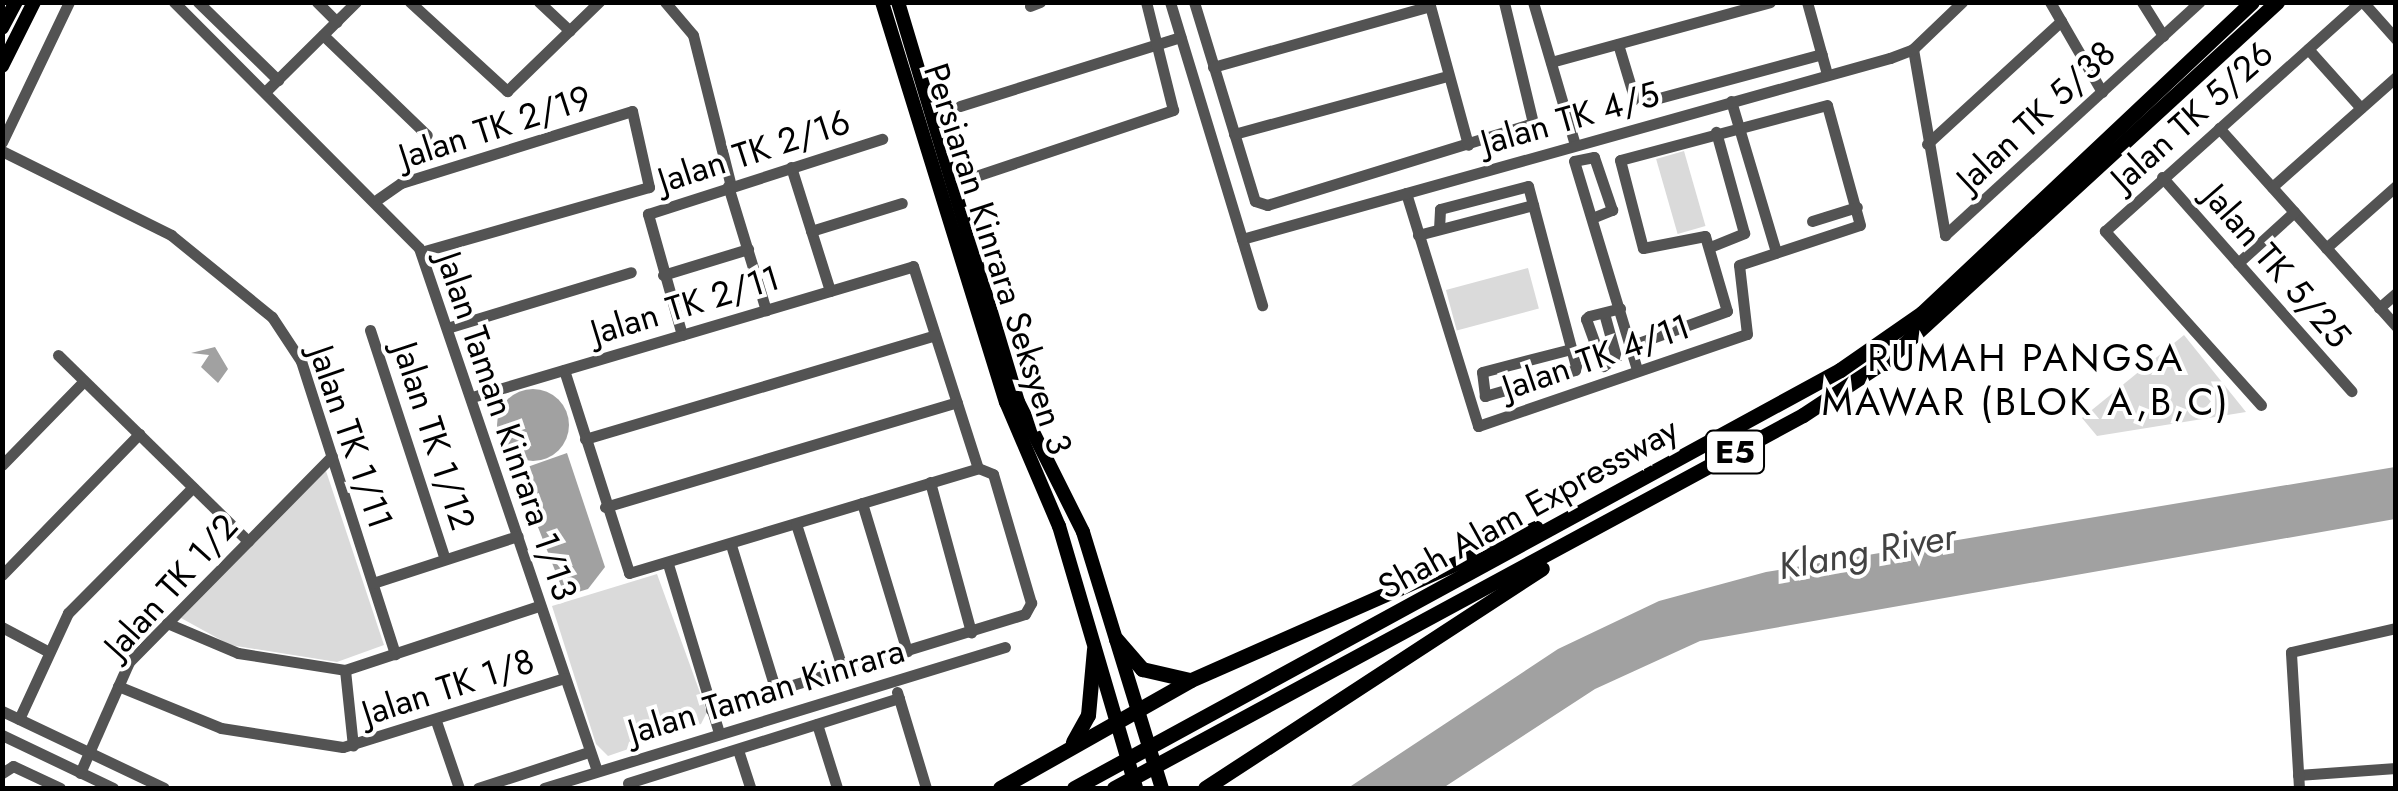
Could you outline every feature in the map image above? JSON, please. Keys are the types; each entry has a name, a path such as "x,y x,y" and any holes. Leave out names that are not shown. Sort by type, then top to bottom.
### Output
{"highway":[{"name":"Shah Alam Expressway","path":"1074,788 1701,448 1922,313 2252,2"},
{"name":"Shah Alam Expressway","path":"1114,788 1637,506 1902,348 2277,2"},
{"path":"1000,788 1073,742 1191,680 1701,448"},
{"path":"1206,788 1637,506"},
{"path":"1116,639 1142,669 1191,680"},
{"path":"1073,742 1088,714 1094,649"}],"main road":[{"path":"2,8 8,2"},
{"path":"2,28 16,2"},
{"path":"2,44 30,2"},
{"path":"2,66 30,2"},
{"name":"Persiaran Kinrara Seksyen 3","path":"884,2 1136,788"},
{"name":"Persiaran Kinrara Seksyen 3","path":"898,2 1018,402 1083,532 1162,788"}],"street":[{"path":"2,142 69,2"},
{"name":"Jalan Taman Kinrara 1/13","path":"174,2 378,200 421,252 597,772"},
{"path":"198,2 278,80"},
{"path":"317,2 337,22"},
{"path":"266,90 356,2"},
{"path":"410,2 506,91 599,2"},
{"path":"539,2 570,31"},
{"path":"665,2 694,35 730,186 766,310"},
{"path":"976,176 1168,114 1174,103 1146,2"},
{"path":"1194,2 1259,205 1468,145 1536,121 1504,2"},
{"path":"1533,2 1576,145"},
{"path":"1550,62 1770,2"},
{"path":"1807,2 1827,74"},
{"path":"1927,144 1913,50 1962,2"},
{"path":"2050,2 2102,92"},
{"path":"2142,2 2162,36"},
{"name":"Jalan TK 5/38","path":"1927,144 1939,228 1955,229 2199,2"},
{"path":"2362,2 2396,39"},
{"name":"Jalan TK 5/26","path":"2261,405 2105,231 2362,2"},
{"path":"2373,14 2386,2"},
{"path":"1174,4 1180,37 1262,306"},
{"path":"1213,66 1429,4 1468,145"},
{"path":"1927,144 2061,21"},
{"path":"323,36 427,135"},
{"path":"960,106 1180,37"},
{"path":"1618,44 1634,98 1644,102 1822,54"},
{"path":"2308,48 2361,108"},
{"name":"Jalan TK 4/5","path":"1242,240 1913,50"},
{"path":"1234,134 1448,76"},
{"path":"2272,187 2396,77"},
{"path":"1630,346 1726,315 1710,248 1701,236 1645,250 1620,164 1716,132 1739,126 1824,103 1857,207 1857,229 1776,252 1739,126 1732,101"},
{"name":"Jalan TK 2/19","path":"378,200 401,182 632,112 650,186 421,252"},
{"path":"2219,128 2396,326"},
{"path":"1710,248 1744,233 1716,132"},
{"name":"Jalan TK 2/16","path":"682,335 648,214 882,139"},
{"name":"Jalan TK 1/11","path":"2,151 171,235 272,317 300,361 396,654"},
{"path":"1592,218 1612,210 1594,156 1574,161 1638,370"},
{"path":"792,167 830,291"},
{"name":"Jalan TK 5/25","path":"2162,177 2351,391"},
{"path":"1439,229 1440,209 1528,186 1571,349 1570,375 1482,392 1482,372 1571,349"},
{"path":"2326,248 2396,186"},
{"name":"Jalan TK 4/11","path":"1406,193 1471,424 1746,334 1739,266 1776,252"},
{"path":"811,231 902,203"},
{"path":"1418,235 1533,204"},
{"path":"1812,222 1857,207"},
{"path":"2238,263 2294,212"},
{"path":"663,274 748,248"},
{"name":"Jalan TK 2/11","path":"472,397 913,266 935,335"},
{"path":"447,328 632,272"},
{"path":"2379,308 2396,293"},
{"path":"1604,312 1620,308"},
{"name":"Jalan TK 1/12","path":"370,330 446,559"},
{"path":"1687,330 1694,352"},
{"path":"584,439 935,335 978,468"},
{"path":"58,355 248,540"},
{"path":"564,370 629,573 978,468 993,474 1030,608 971,632 711,710"},
{"path":"2,465 84,381"},
{"path":"605,507 956,402"},
{"path":"2,575 139,434"},
{"name":"Jalan TK 1/2","path":"80,773 118,686 168,623 332,456"},
{"path":"930,482 971,632"},
{"path":"19,719 68,613 193,487"},
{"path":"862,504 907,651"},
{"path":"796,524 843,670"},
{"path":"372,583 518,536"},
{"path":"731,545 776,691"},
{"path":"668,564 719,733"},
{"path":"168,623 238,653 345,670 539,606"},
{"path":"2,627 49,652"},
{"path":"2299,788 2291,652 2396,628"},
{"name":"Jalan Taman Kinrara","path":"544,788 1005,647"},
{"path":"345,670 353,746"},
{"name":"Jalan TK 1/8","path":"118,686 221,728 353,746 564,678"},
{"path":"894,681 926,788"},
{"path":"628,783 899,698"},
{"path":"2,711 164,788"},
{"path":"436,721 459,788"},
{"path":"817,724 837,788"},
{"path":"3,736 113,788"},
{"path":"738,750 750,788"},
{"path":"478,788 589,752"},
{"path":"2,773 13,766 60,788"},
{"path":"2298,774 2396,768"}],"shaded area":[{"path":"1684,151 1705,226 1678,234 1656,159"},
{"path":"1528,268 1539,309 1457,331 1446,290"},
{"path":"2184,335 2246,412 2097,436 2082,418"},
{"path":"215,347 228,369 218,383 201,367 209,355 191,353"},
{"path":"533,389 558,400 569,425 558,450 533,461 508,450 497,425 508,400"},
{"path":"567,453 605,567 588,589 565,596 516,471"},
{"path":"2395,467 2395,519 1700,641 1595,689 1443,788 1348,788 1558,649 1659,601 1766,572"},
{"path":"326,471 384,645 337,662 230,645 181,618"},
{"path":"657,574 707,712 701,724 608,756 596,744 552,606"}],"district":[{"name":"RUMAH PANGSA MAWAR (BLOK A,B,C)","path":"2026,380"}],"water label":[{"name":"Klang River","path":"1867,551"}]}
